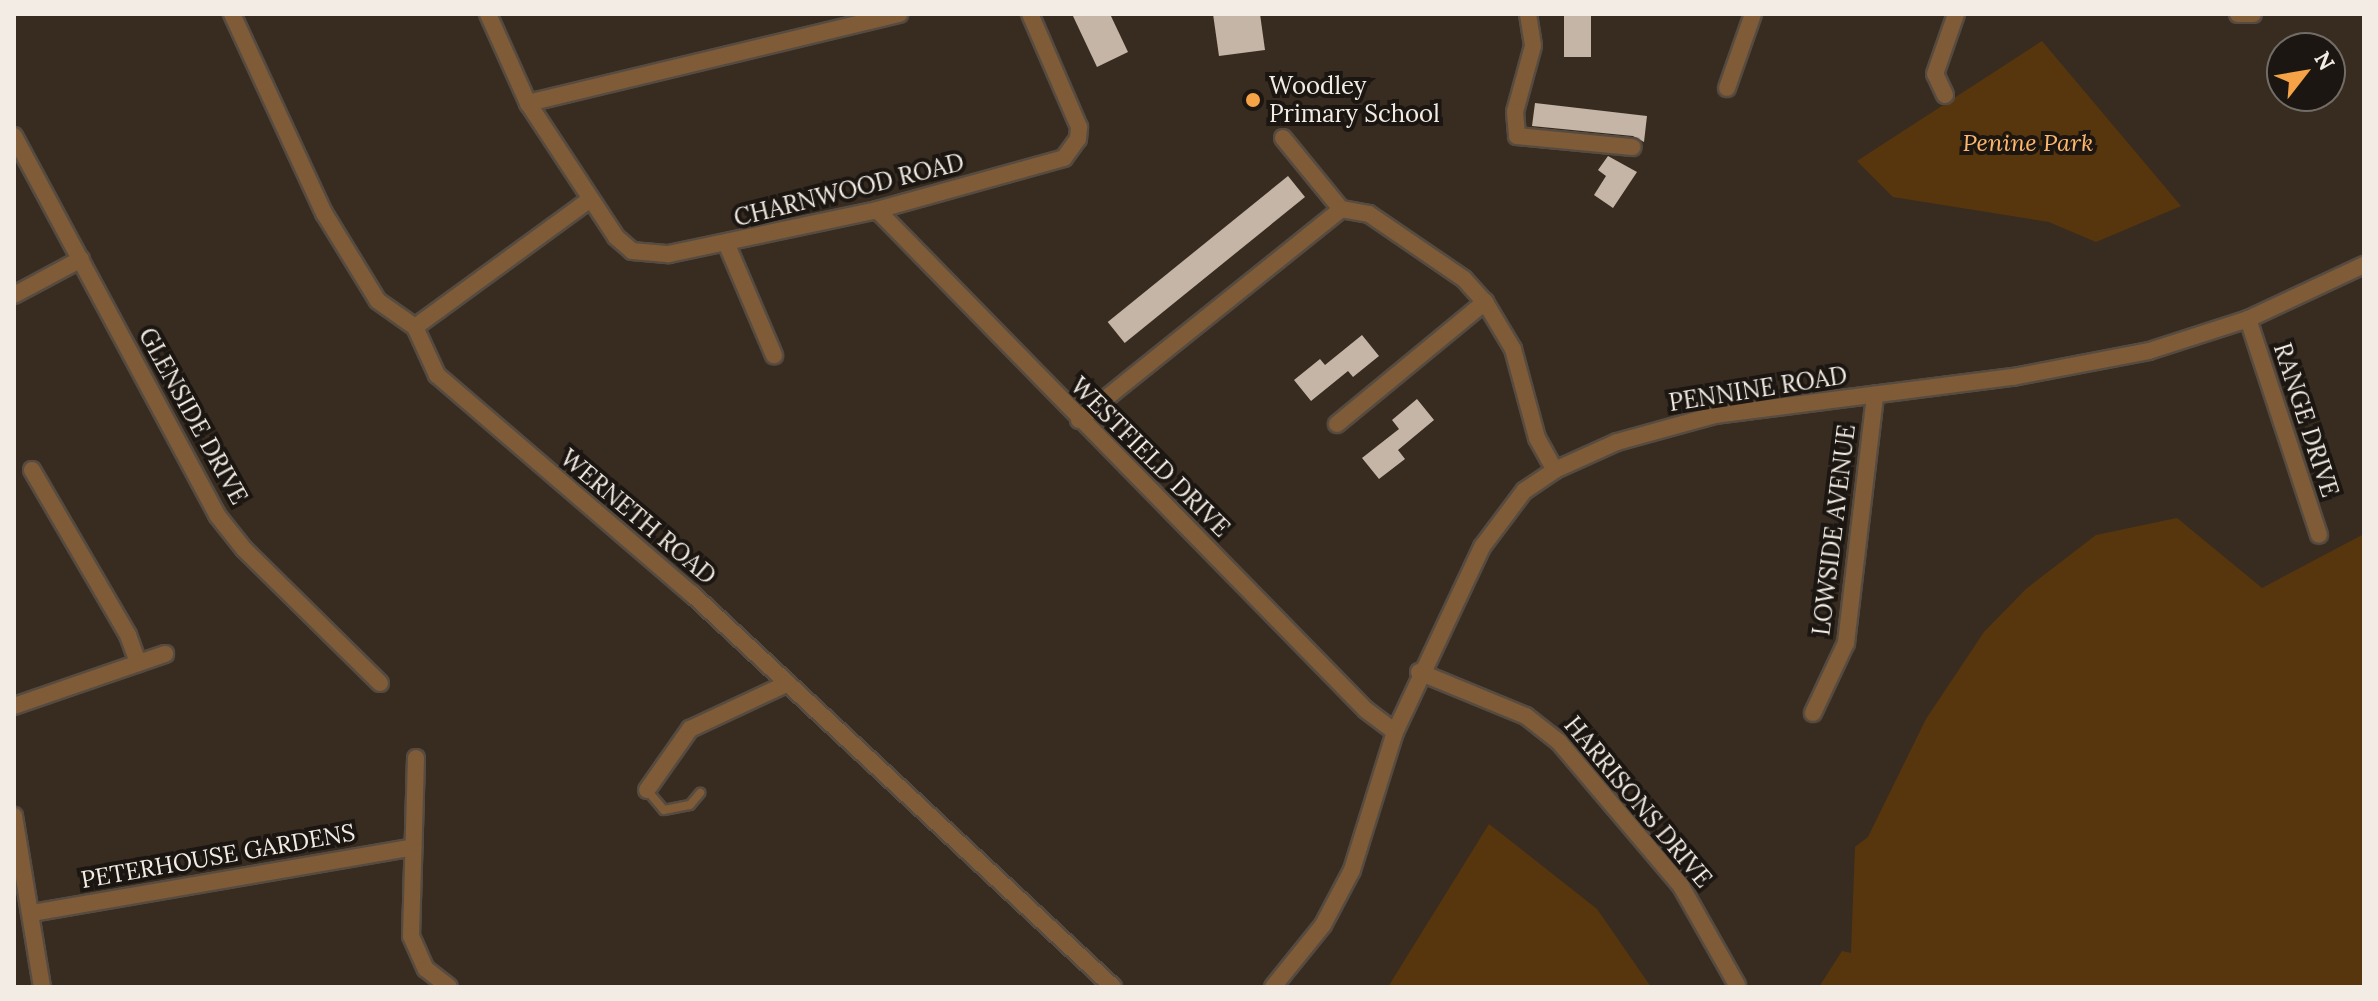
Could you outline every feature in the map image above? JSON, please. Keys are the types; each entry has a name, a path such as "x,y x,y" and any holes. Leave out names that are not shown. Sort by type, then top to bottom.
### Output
{"street":[{"name":"WERNETH ROAD","path":"232,14 287,140 358,271 393,316 415,327 437,375 692,594 1113,987"},
{"path":"415,327 589,200 528,103 488,14"},
{"path":"528,103 899,14"},
{"name":"CHARNWOOD ROAD","path":"589,200 632,251 669,254 727,245 877,210 1053,164 1072,150 1079,127 1030,14"},
{"path":"1528,14 1533,46 1515,112 1517,136 1632,147"},
{"path":"1727,88 1753,14"},
{"path":"1945,95 1935,74 1956,14"},
{"path":"2238,14 2253,14"},
{"name":"GLENSIDE DRIVE","path":"14,136 217,515 244,549 380,683"},
{"path":"1283,138 1341,209 1369,214 1464,279 1485,302 1513,349 1537,438 1555,470"},
{"path":"1079,420 1341,209"},
{"name":"WESTFIELD DRIVE","path":"877,210 1079,420 1366,710 1395,732"},
{"path":"727,245 774,355"},
{"path":"14,295 81,259"},
{"name":"PENNINE ROAD","path":"1273,987 1323,925 1348,880 1395,732 1419,672 1501,516 1555,470 1617,442 1715,415 2086,366 2248,319 2364,265"},
{"path":"1337,424 1485,302"},
{"name":"RANGE DRIVE","path":"2248,319 2319,535"},
{"name":"LOWSIDE AVENUE","path":"1813,713 1846,643 1875,395"},
{"path":"32,470 128,635 138,663"},
{"path":"14,706 165,654"},
{"name":"HARRISONS DRIVE","path":"1419,672 1526,716 1559,742 1681,886 1737,985"},
{"path":"647,790 690,729 788,683"},
{"path":"416,758 411,936 426,969 449,987"},
{"path":"14,816 42,987"},
{"name":"PETERHOUSE GARDENS","path":"32,913 413,847"}],"lane":[{"path":"647,790 664,810 690,805 700,793"}],"green space":[{"name":"Penine Park","path":"2042,41 2181,206 2096,242 2049,222 1893,197 1857,161"},
{"path":"2177,518 2262,588 2364,534 2364,987 1819,987 1842,951 1851,953 1855,847 1868,837 1926,719 1984,632 2026,589 2096,535"},
{"path":"1489,824 1597,909 1651,987 1388,987"}],"building":[{"path":"1072,14 1110,14 1128,52 1097,67"},
{"path":"1213,14 1260,14 1265,50 1219,56"},
{"path":"1564,14 1591,14 1591,57 1564,57"},
{"path":"1535,103 1647,116 1644,142 1633,136 1532,126"},
{"path":"1608,156 1637,172 1613,208 1594,195 1606,176 1598,170"},
{"path":"1288,176 1305,197 1125,343 1108,322"},
{"path":"1362,335 1379,356 1353,377 1348,371 1311,401 1294,380 1320,359 1325,365"},
{"path":"1417,399 1434,420 1398,450 1405,459 1379,479 1362,458 1399,429 1392,420"}],"place":[{"name":"Woodley Primary School","path":"1253,100"}]}
